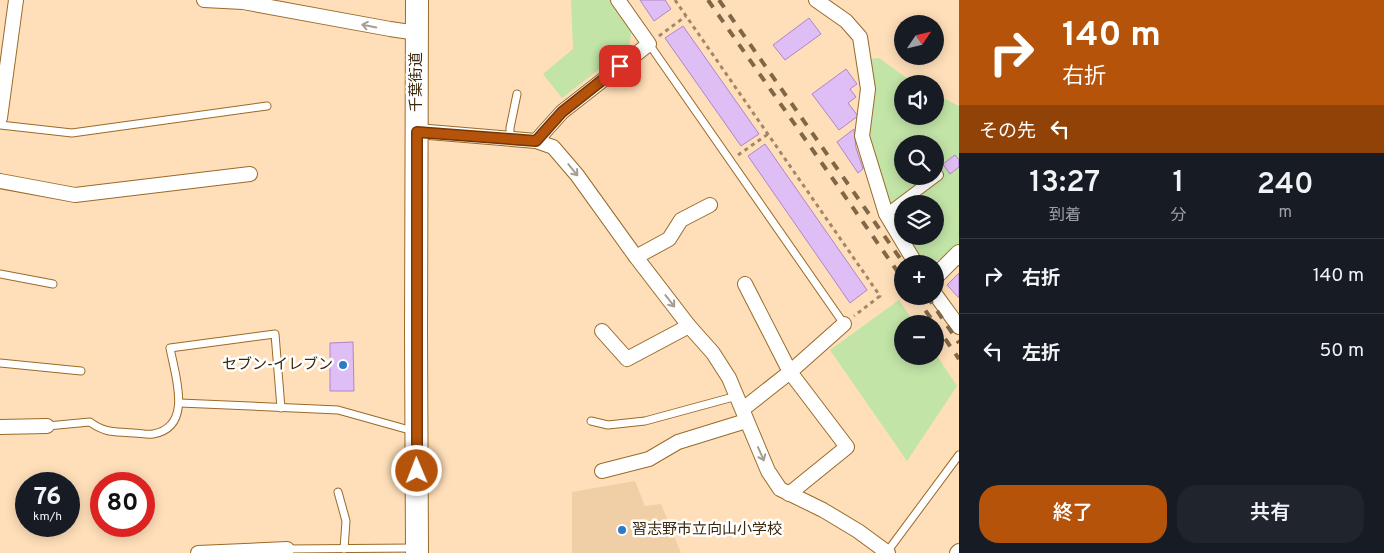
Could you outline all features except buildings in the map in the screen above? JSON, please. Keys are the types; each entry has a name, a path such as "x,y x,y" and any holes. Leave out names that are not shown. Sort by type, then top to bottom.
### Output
{"highway":[{"name":"千葉街道","path":"417,0 416,432 418,551"}],"street":[{"path":"0,118 16,0"},
{"path":"204,0 244,1 390,30 417,33"},
{"path":"536,141 562,112 649,44 618,0"},
{"path":"816,0 846,21 860,37 868,89 862,136 886,214 911,255"},
{"path":"417,132 536,141 553,147 577,175 689,326 713,353 729,378 768,471 780,489 824,510 858,531 887,553"},
{"path":"0,181 75,195 250,174"},
{"path":"886,214 925,185"},
{"path":"636,257 669,238 681,220 710,205"},
{"path":"944,268 959,253"},
{"path":"745,284 790,372 847,446 789,494"},
{"path":"943,305 959,327"},
{"path":"602,471 649,459 742,409 790,372 844,324"},
{"path":"602,332 628,359 689,326"},
{"path":"0,428 47,426"},
{"path":"198,553 287,549"}],"lane":[{"path":"649,44 844,324"},
{"path":"510,140 510,128 517,94"},
{"path":"0,125 72,133 267,106"},
{"path":"0,274 53,284"},
{"path":"47,426 90,422 101,430 152,434 163,431 175,421 180,403 170,348 275,334 281,408"},
{"path":"0,362 81,371"},
{"path":"180,403 338,410 416,432"},
{"path":"591,421 608,425 742,409"},
{"path":"887,553 959,455"},
{"path":"338,492 346,521 344,549"},
{"path":"287,549 418,551"}],"path":[{"path":"675,0 880,296 844,324"},
{"path":"649,44 686,16"},
{"path":"730,161 768,134"}],"shaded area":[{"name":"習志野市立向山小学校","path":"635,481 645,506 661,504 681,553 572,553 572,492"}],"green space":[{"path":"571,0 612,0 632,29 629,46 562,98 543,74 573,49"},
{"path":"879,58 903,75 894,75 894,125 944,125 944,98 959,106 959,244 944,256 918,255 910,245 944,245 944,195 894,195 894,222 871,186 869,140 859,92 868,59"},
{"path":"894,304 902,305 909,315 894,315 894,365 943,365 957,386 907,461 830,350"}],"railway":[{"path":"708,0 894,267"},
{"path":"719,0 898,255"},
{"path":"921,305 929,315"},
{"path":"933,305 959,343"},
{"path":"944,337 959,359"}],"place":[{"name":"セブン-イレブン","path":"343,365"},
{"name":"習志野市立向山小学校","path":"622,530"}],"route":[{"path":"417,471 417,132 536,141 562,112 620,66"}]}
